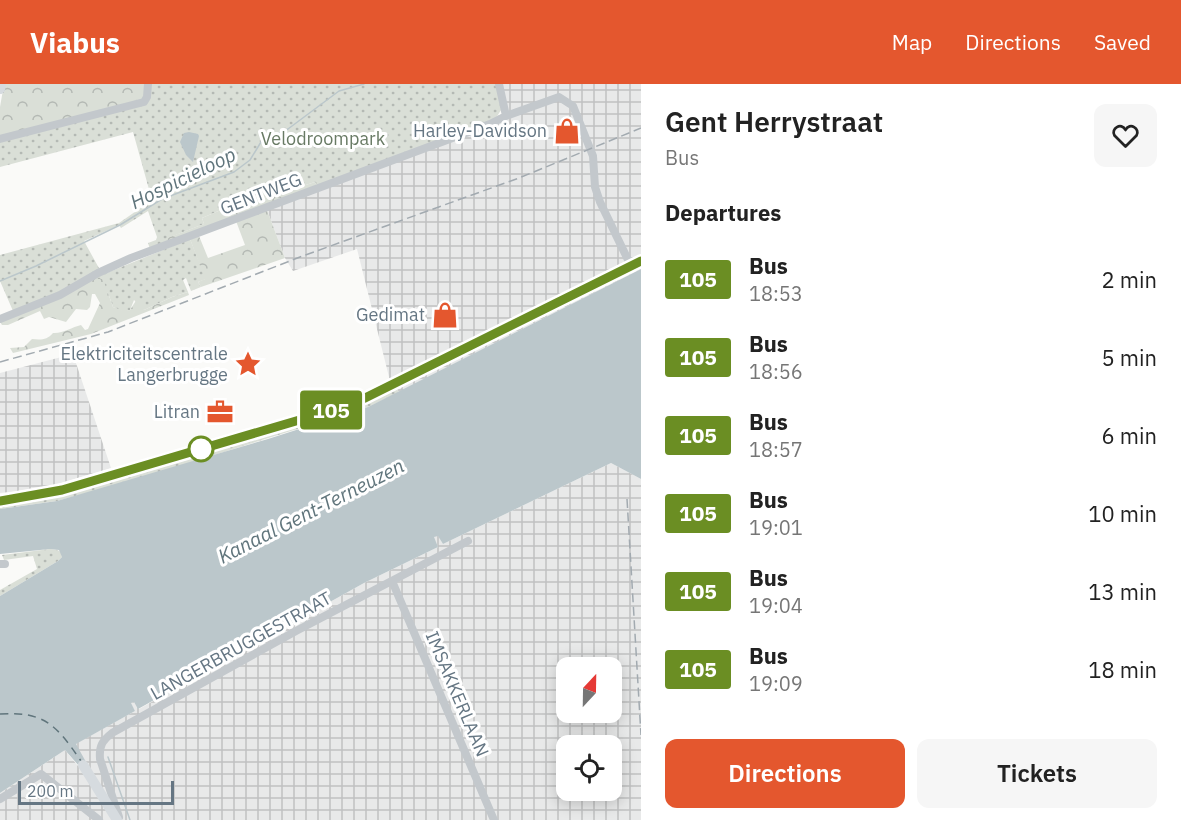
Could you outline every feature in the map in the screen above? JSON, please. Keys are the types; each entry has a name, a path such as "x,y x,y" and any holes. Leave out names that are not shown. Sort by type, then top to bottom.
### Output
{"main road":[{"path":"0,89 1,84"},
{"path":"0,501 62,490 330,411 365,398 636,263"},
{"path":"83,765 118,820"}],"street":[{"path":"0,139 144,102 147,97 148,84"},
{"path":"498,84 506,116"},
{"name":"GENTWEG","path":"0,319 60,295 98,273 131,258 559,97 573,106 593,156 595,187 600,202 636,263"},
{"name":"LANGERBRUGGESTRAAT","path":"118,820 100,759 99,750 103,740 214,676 468,541"},
{"name":"IMSAKKERLAAN","path":"392,581 494,820"},
{"path":"0,799 42,774 99,820"}],"shaded area":[{"path":"501,84 641,84 641,269 399,392 390,381 357,249 293,271 285,258 267,210 507,112"},
{"path":"73,354 111,468 44,488 0,493 0,373"},
{"path":"611,463 641,479 641,820 0,820 0,793 65,750 78,766 85,761 75,744 135,711 130,703 134,702 139,709 364,583 438,547 433,537 438,535 443,544"}],"green space":[{"path":"4,84 145,84 143,98 0,136 0,107"},
{"name":"Velodroompark","path":"145,84 497,84 501,110 496,118 317,186 315,182 259,200 256,195 202,218 204,224 168,238 169,243 150,249 148,243 156,240 157,237 148,211 121,228 119,225 84,241 100,270 58,293 13,311 0,281 0,255 119,223 152,200 133,132 0,167 0,136"},
{"path":"315,182 317,186 169,243 167,238 204,224 202,218 256,195 259,200"},
{"path":"267,210 285,258 201,287 198,282 205,279 190,239 199,236 208,258 245,245 236,221"},
{"path":"190,239 206,279 198,282 201,287 191,291 186,278 183,280 188,292 144,310 134,300 130,310 124,312 113,307 108,293 92,279"},
{"path":"92,279 103,279 113,307 124,311 130,310 137,299 142,303 144,310 172,297 188,292 189,295 91,334 13,353 10,348 24,347 32,339 44,339 53,333 81,325 85,330 88,329 100,303 95,294 92,294 90,307 87,310 76,309 66,322 49,317 44,319 40,311 8,325 2,325 0,322"},
{"path":"396,388 399,392 368,407 131,481 57,501 0,509 0,504"},
{"path":"50,549 60,551 62,557 0,596 0,590 37,569 33,556 4,560 2,555"}],"water":[{"path":"189,132 199,136 193,162 186,155 180,142 184,133"},
{"name":"Kanaal Gent-Terneuzen","path":"641,269 641,479 611,463 443,544 438,536 434,537 438,547 364,583 138,709 134,702 131,703 135,711 76,744 86,762 79,766 65,750 0,793 0,596 62,557 59,550 50,549 0,554 0,509 57,501 368,407"}],"waterway":[{"name":"Hospicieloop","path":"0,281 120,225 162,199 234,172 250,160 261,142 288,129 339,91 364,84"},
{"path":"108,757 130,820"}],"ferry route":[{"path":"0,714 28,715 48,723 65,738 81,761"}],"railway":[{"path":"0,362 108,332 300,257 519,178 641,128"},
{"path":"627,499 641,735"}],"bus line":[{"name":"105","path":"0,501 62,490 330,411 365,398 641,261"}],"place":[{"name":"Harley-Davidson","path":"567,131"},
{"name":"Gedimat","path":"445,315"},
{"name":"Elektriciteitscentrale Langerbrugge","path":"248,364"},
{"name":"Litran","path":"220,412"}]}
